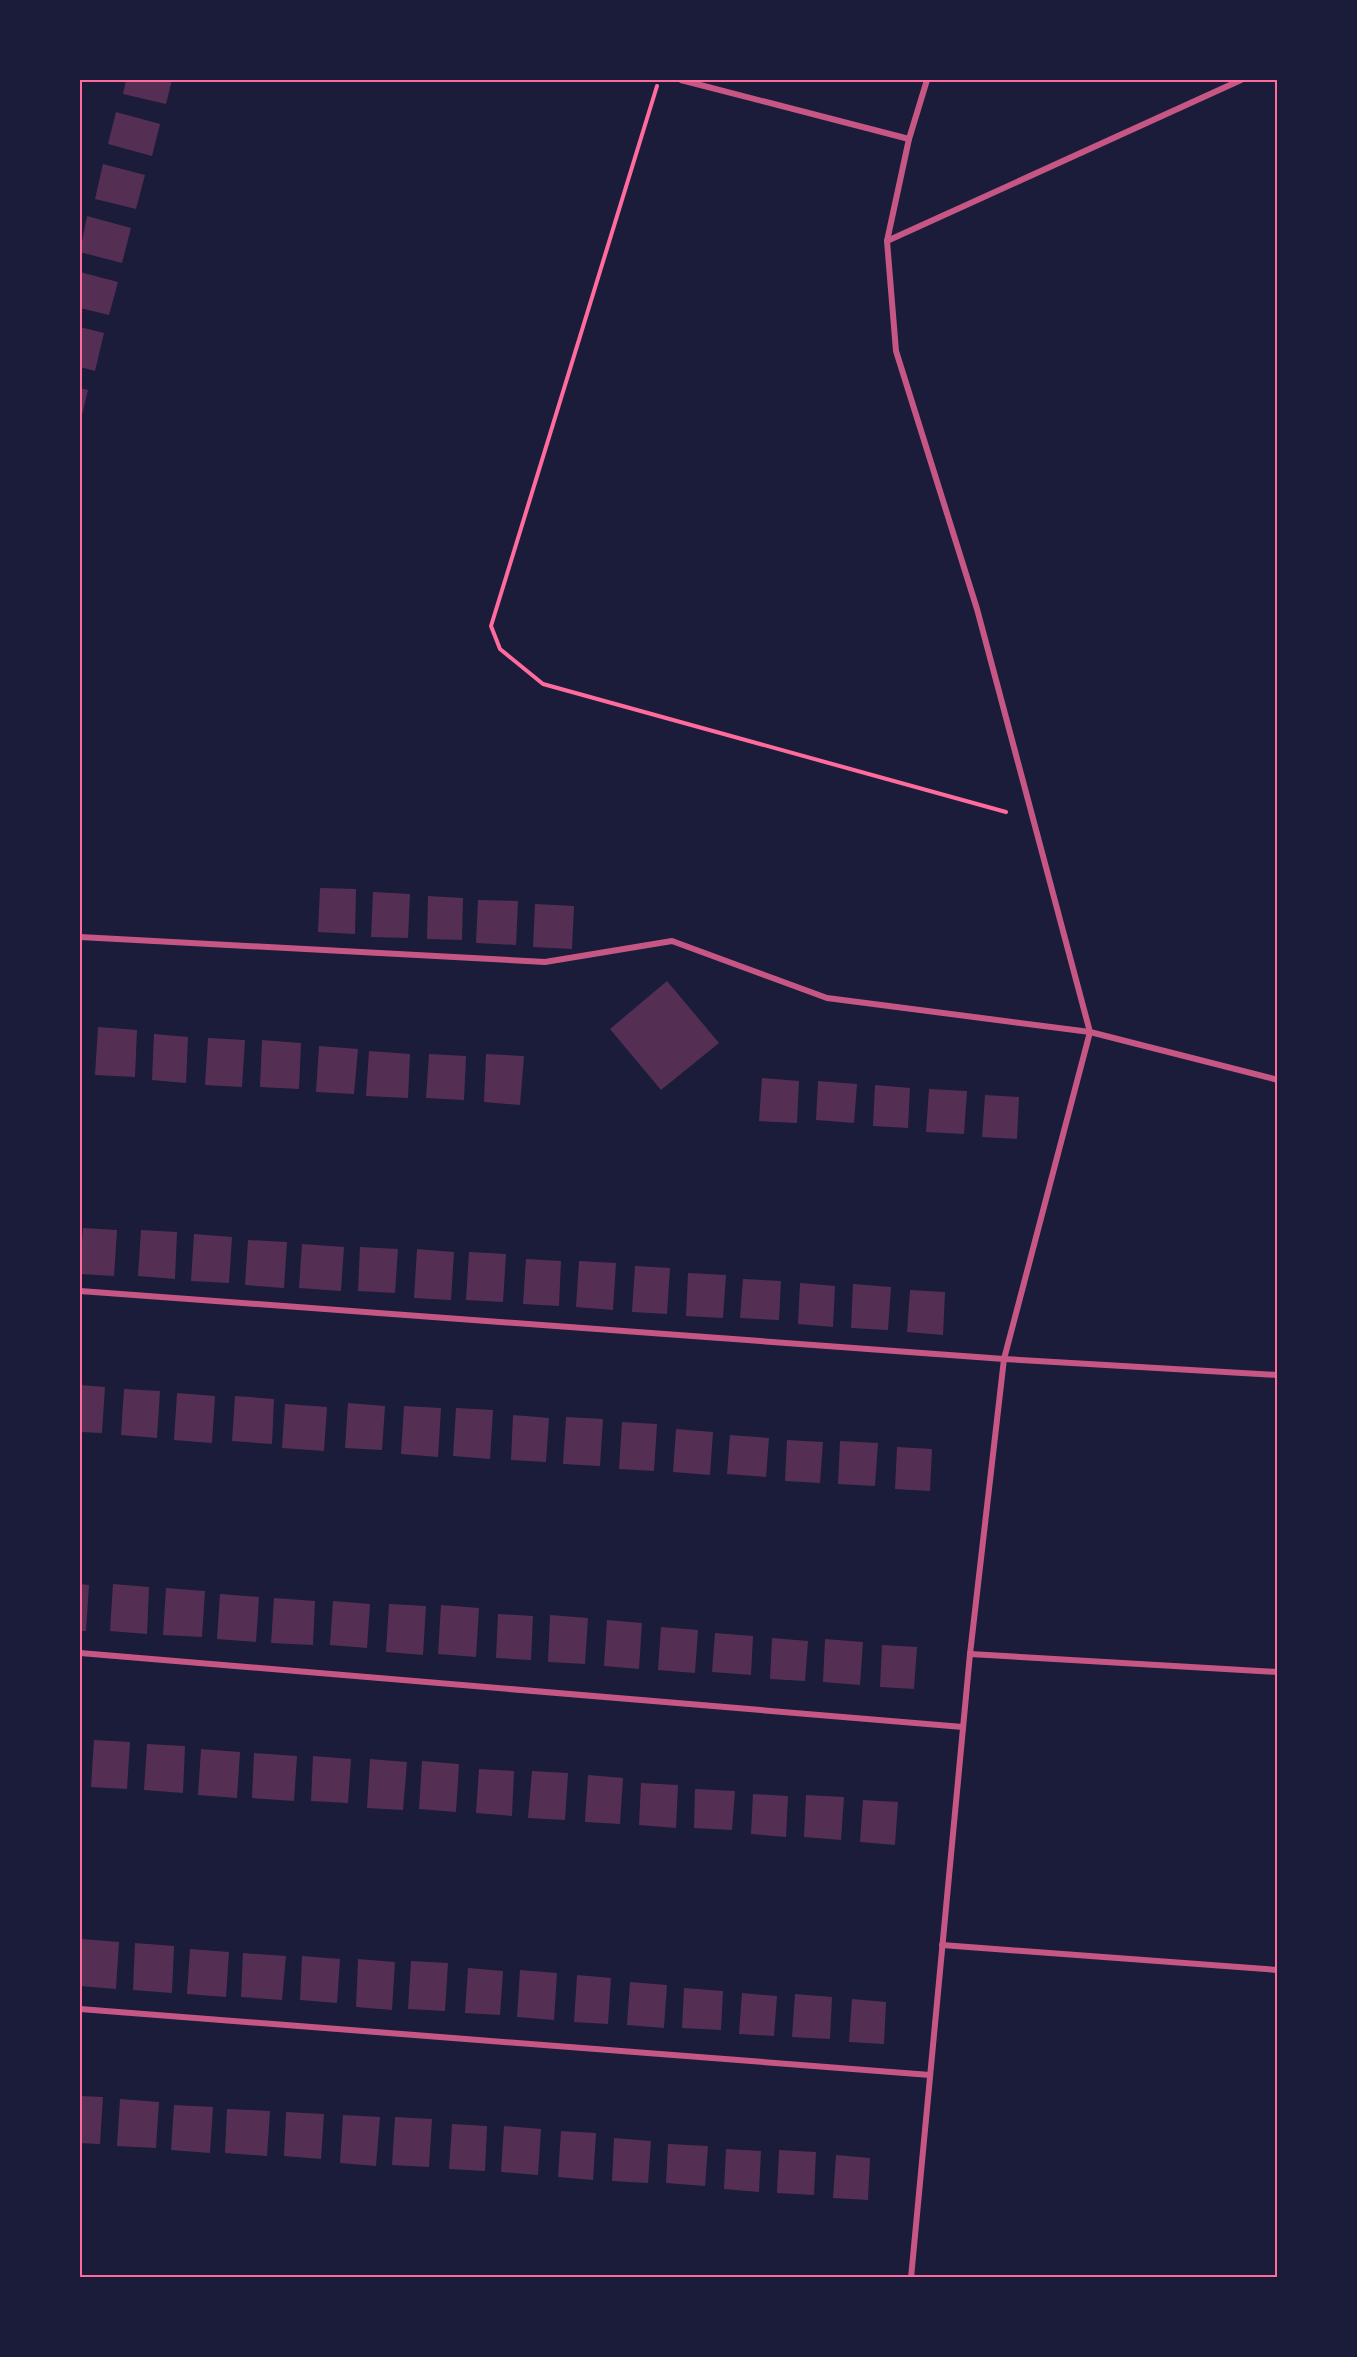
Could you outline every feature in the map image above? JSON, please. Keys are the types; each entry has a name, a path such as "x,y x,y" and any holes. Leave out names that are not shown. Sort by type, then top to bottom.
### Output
{"street":[{"path":"681,80 909,139"},
{"path":"911,2277 970,1654 1004,1359 1090,1032 977,609 896,351 887,241 909,139 927,80"},
{"path":"887,241 1241,80"},
{"path":"80,937 545,962 672,941 827,998 1090,1032 1278,1080"},
{"path":"80,1291 1004,1359 1278,1375"},
{"path":"80,1653 963,1727"},
{"path":"970,1654 1278,1671"},
{"path":"942,1945 1278,1970"},
{"path":"80,2009 930,2075"}],"path":[{"path":"659,80 491,626 500,649 543,684 1033,819"}],"building":[{"path":"126,80 172,80 166,104 123,94"},
{"path":"116,112 160,124 152,156 108,144"},
{"path":"103,164 145,175 136,209 95,199"},
{"path":"87,216 131,228 122,263 80,252"},
{"path":"80,272 118,282 109,315 80,308"},
{"path":"80,327 104,333 95,371 80,367"},
{"path":"80,388 88,390 80,423"},
{"path":"320,888 356,889 355,934 318,932"},
{"path":"373,892 410,894 408,938 371,937"},
{"path":"428,896 463,898 462,940 427,939"},
{"path":"478,900 518,901 516,945 476,943"},
{"path":"535,904 574,906 572,949 533,947"},
{"path":"667,981 719,1043 661,1090 610,1029"},
{"path":"98,1027 137,1030 135,1077 95,1075"},
{"path":"154,1034 188,1037 186,1083 152,1080"},
{"path":"208,1038 245,1040 242,1087 205,1085"},
{"path":"262,1040 301,1043 299,1089 260,1087"},
{"path":"319,1046 358,1049 354,1094 316,1092"},
{"path":"369,1051 410,1054 408,1098 366,1096"},
{"path":"429,1054 466,1056 464,1100 426,1098"},
{"path":"486,1054 524,1056 520,1105 484,1102"},
{"path":"762,1078 799,1081 797,1123 759,1121"},
{"path":"818,1081 857,1084 854,1123 816,1120"},
{"path":"875,1085 910,1088 908,1128 873,1126"},
{"path":"929,1089 967,1091 964,1134 926,1132"},
{"path":"985,1095 1019,1097 1017,1139 982,1137"},
{"path":"83,1228 117,1230 114,1276 80,1274"},
{"path":"141,1230 177,1232 175,1279 138,1276"},
{"path":"194,1234 232,1237 229,1283 191,1281"},
{"path":"248,1240 287,1242 284,1288 245,1285"},
{"path":"302,1244 344,1247 341,1291 299,1288"},
{"path":"360,1247 398,1249 395,1293 358,1291"},
{"path":"417,1249 454,1252 451,1300 414,1298"},
{"path":"469,1252 506,1254 503,1302 466,1300"},
{"path":"526,1259 561,1261 559,1306 523,1304"},
{"path":"579,1261 616,1263 613,1310 576,1307"},
{"path":"635,1266 670,1268 667,1314 632,1312"},
{"path":"688,1273 726,1275 723,1318 686,1316"},
{"path":"743,1279 781,1281 779,1320 740,1318"},
{"path":"800,1283 835,1286 833,1327 798,1324"},
{"path":"853,1284 891,1287 888,1330 851,1328"},
{"path":"910,1290 945,1292 943,1335 907,1332"},
{"path":"80,1385 105,1387 102,1433 80,1432"},
{"path":"124,1389 160,1391 157,1438 121,1435"},
{"path":"177,1393 215,1396 212,1443 174,1440"},
{"path":"235,1396 274,1399 272,1444 232,1441"},
{"path":"348,1403 385,1406 382,1450 345,1448"},
{"path":"285,1404 327,1407 324,1451 282,1448"},
{"path":"404,1406 441,1408 438,1457 401,1454"},
{"path":"456,1408 493,1410 490,1459 453,1456"},
{"path":"513,1415 549,1418 546,1462 511,1460"},
{"path":"566,1417 603,1419 600,1466 563,1464"},
{"path":"622,1422 657,1424 654,1471 619,1469"},
{"path":"676,1429 713,1432 710,1475 673,1472"},
{"path":"730,1435 769,1438 766,1477 727,1474"},
{"path":"787,1440 823,1442 820,1483 785,1481"},
{"path":"840,1441 878,1443 875,1486 838,1484"},
{"path":"897,1447 932,1449 930,1491 895,1489"},
{"path":"80,1584 89,1585 86,1631 80,1631"},
{"path":"113,1584 149,1587 147,1634 110,1631"},
{"path":"166,1588 205,1591 202,1637 163,1635"},
{"path":"220,1594 259,1597 256,1642 217,1639"},
{"path":"274,1598 315,1601 313,1645 271,1643"},
{"path":"333,1601 370,1604 367,1648 330,1645"},
{"path":"389,1604 426,1606 423,1655 386,1652"},
{"path":"441,1605 479,1608 476,1657 438,1654"},
{"path":"498,1614 533,1616 531,1660 496,1658"},
{"path":"550,1615 588,1618 585,1664 548,1662"},
{"path":"607,1620 642,1623 639,1669 604,1666"},
{"path":"661,1627 698,1630 695,1673 658,1670"},
{"path":"715,1633 753,1636 751,1675 712,1672"},
{"path":"772,1638 808,1641 805,1681 770,1679"},
{"path":"825,1639 863,1642 860,1685 823,1682"},
{"path":"882,1645 917,1647 914,1689 880,1687"},
{"path":"94,1740 130,1742 127,1789 91,1787"},
{"path":"147,1744 185,1746 183,1793 144,1790"},
{"path":"201,1749 240,1752 237,1798 198,1795"},
{"path":"254,1753 297,1756 294,1801 252,1798"},
{"path":"313,1756 351,1759 348,1803 311,1801"},
{"path":"370,1759 407,1762 403,1810 367,1808"},
{"path":"422,1761 459,1764 456,1812 419,1809"},
{"path":"479,1769 514,1771 512,1816 476,1813"},
{"path":"532,1771 568,1773 565,1820 528,1818"},
{"path":"588,1775 623,1778 620,1824 585,1822"},
{"path":"641,1783 678,1785 676,1828 639,1825"},
{"path":"695,1789 735,1791 732,1830 694,1828"},
{"path":"753,1794 788,1796 786,1837 751,1834"},
{"path":"806,1795 844,1797 841,1840 804,1837"},
{"path":"863,1800 898,1802 895,1845 860,1842"},
{"path":"82,1939 119,1942 116,1989 80,1986"},
{"path":"135,1943 174,1946 172,1993 133,1990"},
{"path":"190,1949 229,1952 226,1997 187,1994"},
{"path":"243,1953 286,1956 282,2000 241,1997"},
{"path":"302,1956 340,1959 337,2003 300,2000"},
{"path":"358,1959 395,1962 392,2010 356,2007"},
{"path":"411,1961 448,1963 445,2011 408,2009"},
{"path":"468,1968 503,1971 500,2015 465,2013"},
{"path":"520,1970 557,1973 554,2020 517,2017"},
{"path":"577,1975 611,1978 608,2024 574,2022"},
{"path":"630,1982 667,1985 664,2028 627,2025"},
{"path":"684,1988 723,1991 721,2030 682,2028"},
{"path":"742,1993 777,1996 774,2036 739,2034"},
{"path":"795,1994 832,1997 830,2039 792,2037"},
{"path":"852,1999 886,2002 884,2044 849,2042"},
{"path":"80,2096 103,2097 100,2144 80,2143"},
{"path":"120,2099 159,2102 156,2148 117,2146"},
{"path":"174,2105 213,2107 210,2153 171,2150"},
{"path":"227,2109 270,2111 267,2156 225,2153"},
{"path":"286,2112 324,2114 321,2159 284,2156"},
{"path":"343,2115 380,2117 376,2166 340,2163"},
{"path":"395,2117 432,2119 429,2167 392,2165"},
{"path":"452,2124 487,2126 485,2171 449,2169"},
{"path":"504,2126 541,2129 538,2175 501,2172"},
{"path":"561,2131 596,2133 593,2180 558,2177"},
{"path":"614,2138 651,2141 648,2183 612,2181"},
{"path":"668,2144 708,2146 705,2186 666,2183"},
{"path":"726,2149 761,2151 759,2192 724,2189"},
{"path":"779,2150 816,2152 814,2195 777,2193"},
{"path":"836,2155 870,2158 868,2200 833,2198"}]}
